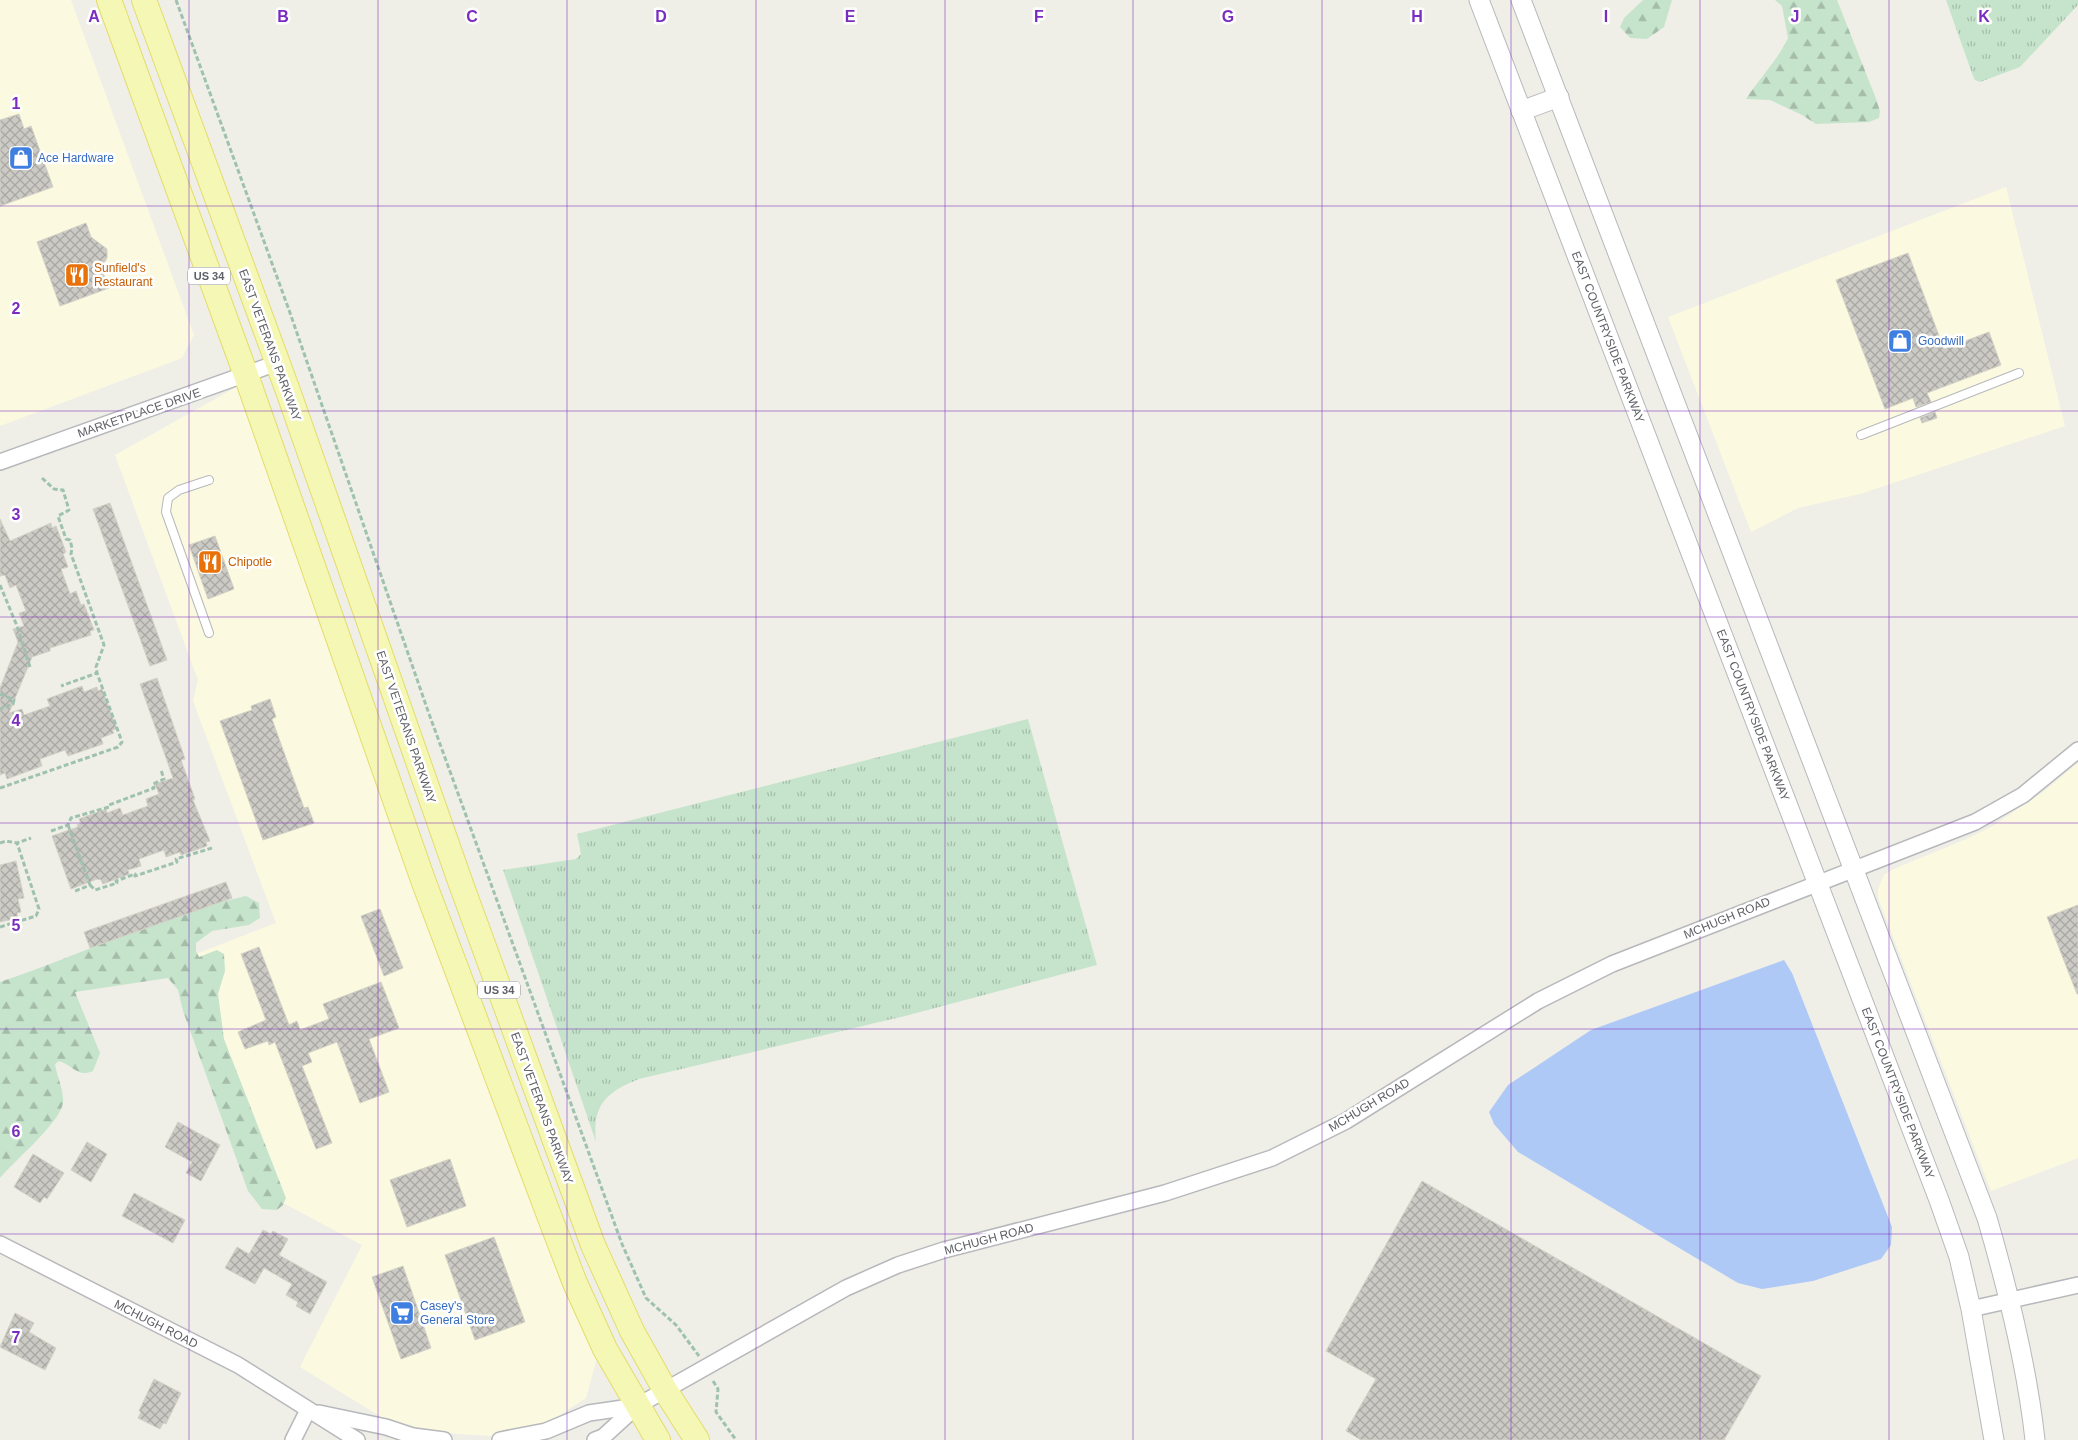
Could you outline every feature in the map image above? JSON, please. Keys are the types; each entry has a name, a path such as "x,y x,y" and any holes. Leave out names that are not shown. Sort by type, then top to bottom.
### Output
{"main road":[{"name":"US 34","path":"109,0 246,375 423,880 550,1218 575,1283 605,1349 636,1406 658,1440"},
{"name":"EAST VETERANS PARKWAY","path":"144,0 278,363 564,1168 594,1245 632,1331 665,1390 697,1440"}],"street":[{"name":"EAST COUNTRYSIDE PARKWAY","path":"1479,0 1939,1200 1959,1257 1972,1309 1994,1440"},
{"path":"1522,0 1987,1218 2009,1301 2030,1398 2035,1440"},
{"path":"1521,111 1559,97"},
{"name":"MARKETPLACE DRIVE","path":"0,462 278,363"},
{"name":"MCHUGH ROAD","path":"595,1440 603,1437 636,1406 846,1288 898,1265 944,1250 1164,1193 1272,1158 1346,1121 1538,1001 1612,964 1931,841 1999,810 2023,795 2078,750"},
{"name":"MCHUGH ROAD","path":"0,1244 238,1365 357,1440"},
{"path":"1972,1309 2078,1284"},
{"name":"MCHUGH ROAD","path":"500,1440 546,1431 589,1413 636,1406"},
{"path":"293,1440 308,1410"},
{"name":"MCHUGH ROAD","path":"308,1410 386,1427 413,1436 444,1440"}],"lane":[{"path":"1861,435 2019,373"},
{"path":"209,480 179,490 168,498 166,512 209,633"}],"path":[{"path":"176,0 289,310 428,711 622,1244 646,1298 676,1324 694,1347"},
{"path":"0,788 118,747 122,742 96,667 104,645 71,554 70,540 66,539 58,516 70,510 63,490 54,489 42,478"},
{"path":"0,585 17,626 30,667"},
{"path":"61,686 98,673"},
{"path":"0,694 14,700 14,704 0,709"},
{"path":"161,770 164,779 153,784 154,788 109,805 109,807 71,818 68,826 90,885 95,890 100,889 117,883 116,880 135,874 136,876 177,862 176,859 212,848"},
{"path":"51,832 68,826"},
{"path":"0,843 6,841 17,843 31,838"},
{"path":"0,927 36,916 39,909 17,843"},
{"path":"72,892 90,885"},
{"path":"714,1382 718,1389 716,1412 736,1440"}],"shaded area":[{"path":"0,0 71,0 194,335 182,358 0,426"},
{"path":"2006,187 2065,426 1860,494 1798,508 1751,532 1668,317"},
{"path":"242,384 598,1354 586,1398 547,1423 493,1436 443,1433 386,1420 300,1367 362,1245 272,1197 183,959 276,923 193,701 198,680 115,455"},
{"path":"2078,763 2078,1158 1991,1191 1878,898 1878,889 1884,875 1993,826 2043,792"}],"green space":[{"path":"1643,0 1672,0 1664,27 1647,39 1630,38 1620,27 1624,18"},
{"path":"1775,0 1837,0 1875,96 1880,111 1879,118 1869,122 1816,124 1802,115 1770,100 1746,99 1774,62 1788,38 1782,6"},
{"path":"1946,0 2078,0 2078,5 2020,67 1980,82 1975,80 1973,76"},
{"path":"1028,719 1097,965 905,1016 639,1079 618,1089 604,1101 599,1109 597,1118 595,1129 596,1142 503,870 576,859 581,854 577,834"},
{"path":"246,896 259,903 260,918 249,925 212,931 196,943 196,951 199,957 217,950 224,954 225,971 218,994 224,1039 286,1198 283,1205 277,1210 262,1209 248,1191 183,1011 178,990 168,978 75,992 100,1053 93,1071 83,1073 59,1061 55,1064 63,1098 60,1111 54,1121 0,1178 0,982 183,913"}],"water":[{"path":"1784,960 1792,973 1892,1227 1891,1245 1881,1259 1813,1281 1762,1289 1738,1283 1518,1152 1494,1124 1489,1112 1508,1085 1591,1030"}],"building":[{"name":"Ace Hardware","path":"19,114 24,129 31,126 53,187 0,206 0,120"},
{"name":"Sunfield's Restaurant","path":"86,223 91,237 107,249 107,258 101,268 109,288 60,306 37,242"},
{"name":"Goodwill","path":"1908,253 1944,349 1989,332 2001,365 1927,393 1931,402 1916,407 1913,398 1885,409 1836,280"},
{"path":"1935,412 1937,418 1922,423 1920,418"},
{"path":"110,503 167,660 150,666 93,509"},
{"path":"0,519 10,541 51,523 52,528 56,526 66,552 63,554 68,567 61,569 70,594 76,591 81,605 84,604 94,630 90,631 91,635 50,648 50,651 32,657 9,713 22,709 24,715 50,706 47,699 82,686 84,692 97,687 98,691 102,689 117,729 112,730 114,733 101,738 103,744 68,756 65,750 40,759 42,766 7,779 5,773 0,775 0,688 18,642 13,629 24,626 19,613 26,611 16,585 10,588 5,575 0,576"},
{"name":"Chipotle","path":"215,536 234,589 208,599 189,545"},
{"path":"157,678 185,759 181,760 195,799 193,800 210,841 206,842 207,846 181,855 180,852 166,857 164,850 139,859 141,866 128,870 129,874 103,884 101,880 97,879 71,889 52,836 78,827 77,825 81,823 79,819 106,809 107,813 120,808 123,815 148,806 146,799 159,794 155,784 173,778 140,684"},
{"path":"270,699 276,717 272,719 304,808 308,807 314,823 263,840 220,721 252,710 251,706"},
{"path":"16,861 24,898 18,899 21,912 17,913 18,918 0,922 0,865"},
{"path":"226,882 232,898 90,948 84,932"},
{"path":"2078,905 2078,994 2077,994 2047,917"},
{"path":"380,909 403,968 384,976 361,916"},
{"path":"259,947 289,1025 297,1021 300,1030 329,1019 323,1004 381,982 399,1028 369,1039 389,1092 360,1103 337,1042 308,1053 312,1062 302,1066 332,1143 316,1149 275,1042 269,1045 268,1041 245,1049 238,1032 266,1020 241,954"},
{"path":"178,1122 220,1145 201,1181 186,1173 192,1162 165,1147"},
{"path":"87,1142 107,1154 91,1182 71,1170"},
{"path":"33,1154 64,1173 47,1199 44,1197 40,1203 14,1187"},
{"path":"450,1159 466,1206 407,1227 390,1180"},
{"path":"1422,1181 1761,1376 1724,1440 1361,1440 1346,1431 1376,1379 1326,1351"},
{"path":"134,1193 185,1220 173,1243 122,1216"},
{"path":"263,1230 271,1234 273,1231 288,1239 279,1255 327,1282 310,1314 296,1306 298,1302 286,1295 292,1284 264,1268 255,1284 225,1268 237,1247 249,1254"},
{"name":"Casey's General Store","path":"494,1237 525,1322 475,1340 445,1255"},
{"name":"Casey's General Store","path":"403,1266 431,1348 401,1359 372,1277"},
{"path":"15,1313 34,1323 29,1332 56,1348 45,1370 0,1347"},
{"path":"154,1379 181,1393 166,1424 163,1423 160,1429 138,1418 141,1412 139,1411"}],"place":[{"name":"Ace Hardware","path":"21,158"},
{"name":"Sunfield's Restaurant","path":"77,275"},
{"name":"Goodwill","path":"1900,341"},
{"name":"Chipotle","path":"210,562"},
{"name":"Casey's General Store","path":"402,1313"}]}
